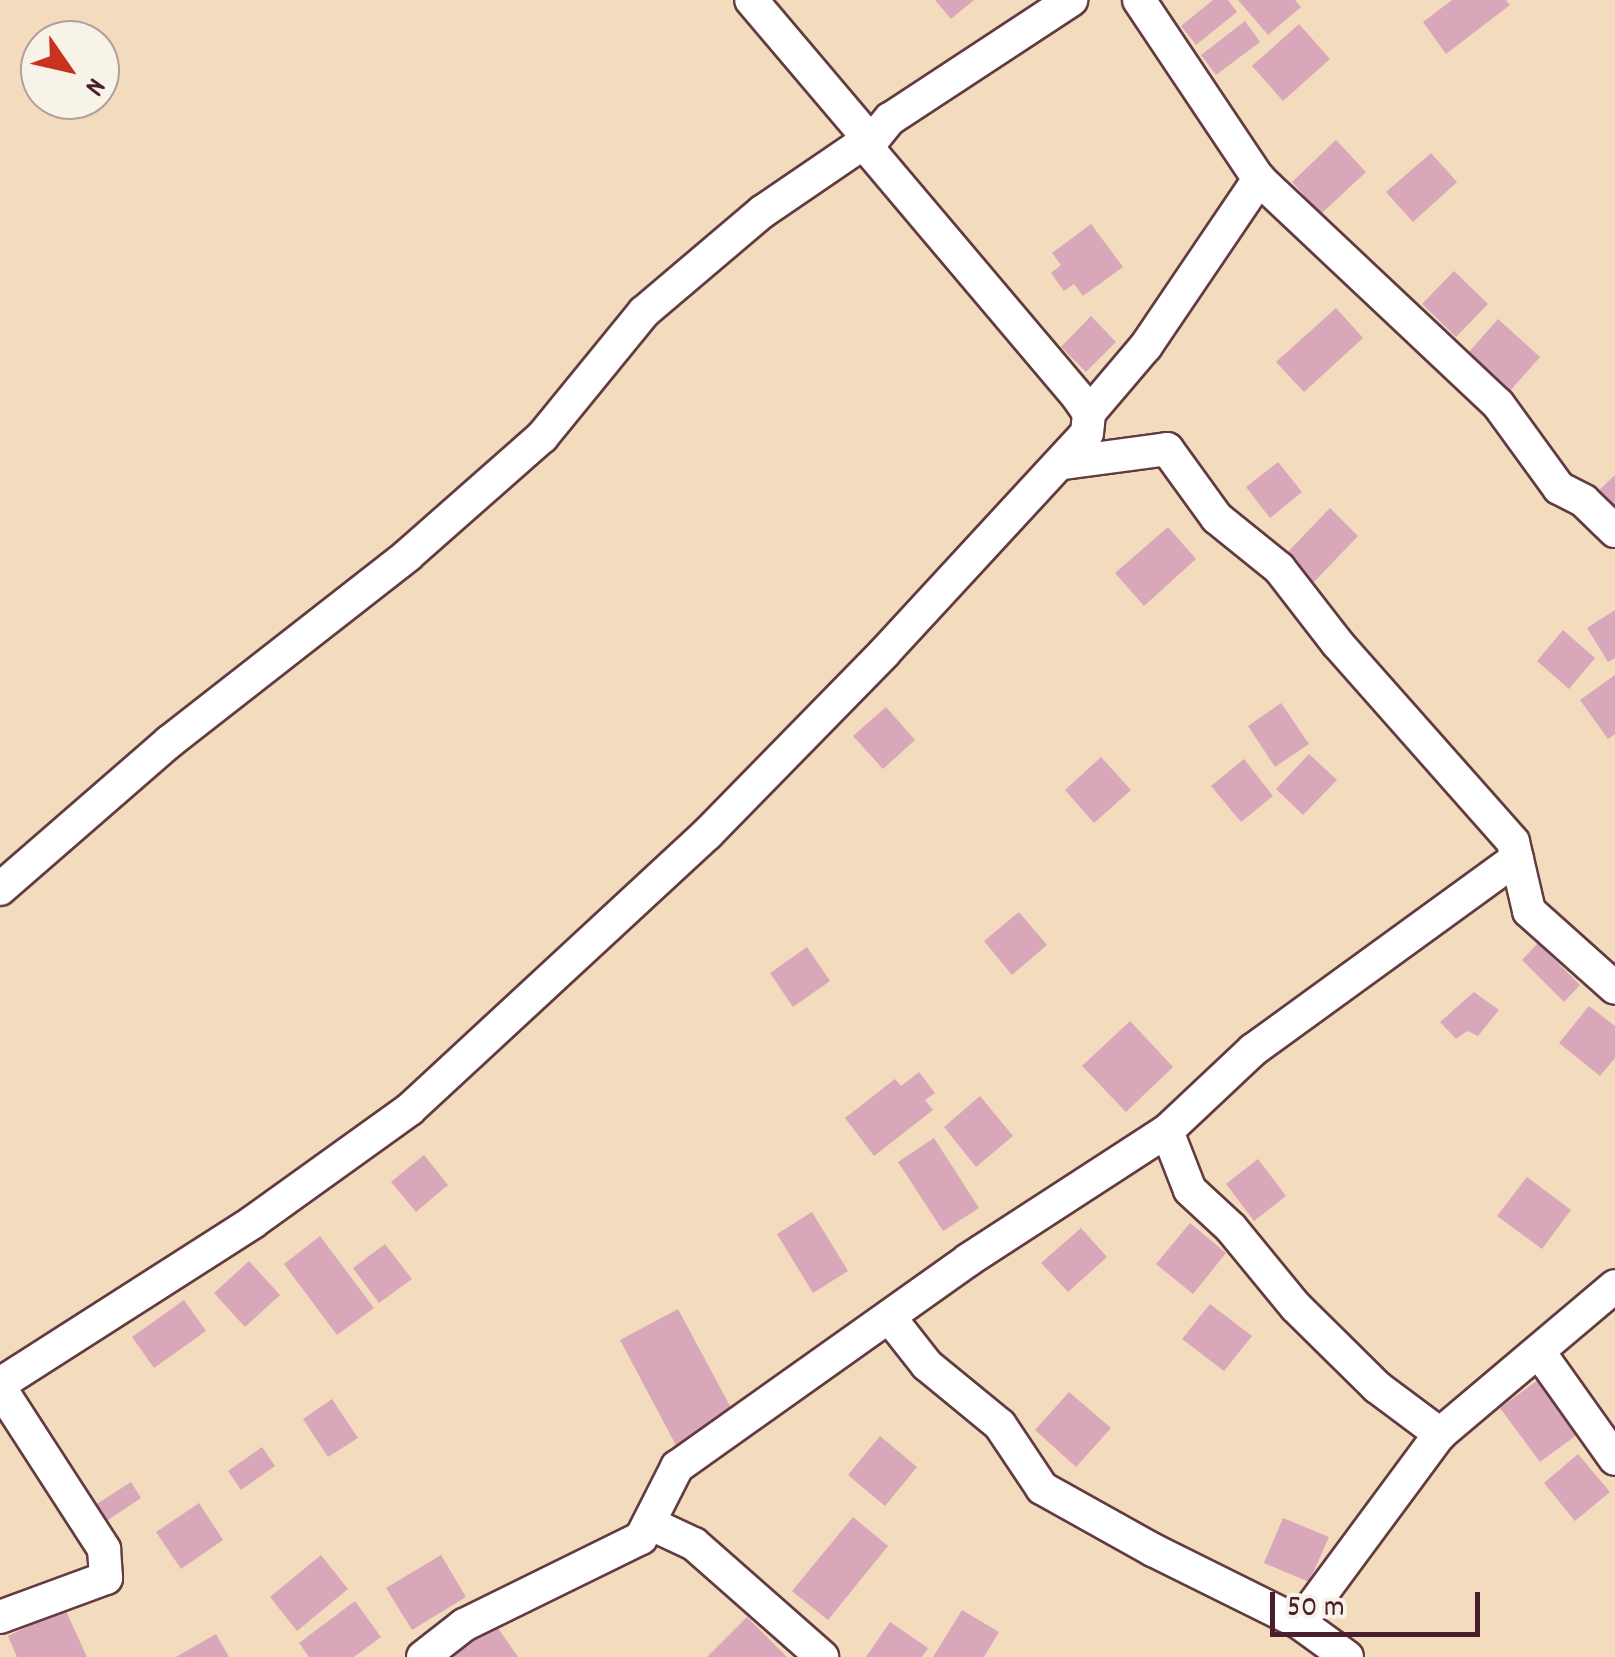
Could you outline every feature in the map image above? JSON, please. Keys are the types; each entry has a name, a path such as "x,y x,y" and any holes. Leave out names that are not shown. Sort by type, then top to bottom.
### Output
{"street":[{"path":"751,0 869,139"},
{"path":"0,889 169,742 408,554 542,437 644,312 762,212 869,139 890,119 1071,0"},
{"path":"1139,0 1258,179 1498,404 1559,488 1584,501 1615,531"},
{"path":"0,1617 106,1578 104,1549 0,1386 252,1222 410,1108 706,834 1088,433 1088,413 874,160 867,146 869,139"},
{"path":"1088,413 1146,346 1258,179"},
{"path":"1064,462 1167,449 1217,518 1279,568 1338,644 1512,842 1529,911 1615,988"},
{"path":"423,1657 464,1625 641,1538 677,1467 1040,1212 1167,1131 1253,1050 1517,858"},
{"path":"1167,1131 1190,1190 1231,1228 1296,1307 1376,1388 1440,1434"},
{"path":"1300,1623 1440,1434 1615,1286"},
{"path":"890,1318 927,1364 1000,1426 1042,1488 1153,1550 1300,1623 1347,1657"},
{"path":"1539,1352 1615,1459"},
{"path":"648,1523 694,1544 822,1657"}],"building":[{"path":"935,0 974,0 951,19"},
{"path":"1213,0 1228,0 1237,12 1196,45 1181,26"},
{"path":"1238,0 1295,0 1301,7 1268,35"},
{"path":"1452,0 1506,0 1510,5 1446,54 1423,22"},
{"path":"1245,21 1260,42 1216,75 1201,55"},
{"path":"1299,24 1330,59 1283,101 1252,66"},
{"path":"1336,140 1366,172 1321,214 1292,182"},
{"path":"1431,153 1457,182 1413,222 1386,192"},
{"path":"1091,224 1123,267 1083,296 1074,284 1064,291 1051,273 1061,265 1052,253"},
{"path":"1454,271 1488,304 1456,337 1422,304"},
{"path":"1336,308 1363,338 1304,392 1276,362"},
{"path":"1091,316 1116,342 1086,372 1061,347"},
{"path":"1498,319 1540,357 1510,391 1468,353"},
{"path":"1278,462 1302,492 1270,518 1246,487"},
{"path":"1615,475 1615,517 1595,494"},
{"path":"1330,508 1358,536 1312,584 1284,556"},
{"path":"1168,527 1196,559 1144,606 1115,573"},
{"path":"1615,610 1615,658 1608,662 1587,628"},
{"path":"1563,630 1595,658 1569,689 1537,661"},
{"path":"1615,675 1615,734 1608,739 1580,700"},
{"path":"1281,703 1309,744 1275,767 1248,726"},
{"path":"886,707 915,740 883,769 853,736"},
{"path":"1309,754 1337,780 1303,815 1276,789"},
{"path":"1101,757 1131,790 1094,823 1065,790"},
{"path":"1244,759 1273,796 1241,822 1211,786"},
{"path":"1019,912 1047,945 1012,975 984,941"},
{"path":"1538,943 1580,985 1564,1002 1522,960"},
{"path":"807,947 830,981 793,1007 770,973"},
{"path":"1474,992 1499,1010 1478,1036 1467,1031 1456,1039 1440,1022"},
{"path":"1589,1006 1615,1026 1615,1058 1600,1076 1559,1043"},
{"path":"1130,1021 1173,1067 1126,1112 1082,1066"},
{"path":"919,1072 935,1093 925,1100 933,1110 874,1156 845,1118 895,1079 901,1086"},
{"path":"980,1096 1013,1136 976,1167 944,1127"},
{"path":"934,1138 979,1208 943,1231 898,1162"},
{"path":"424,1155 448,1185 416,1212 391,1182"},
{"path":"1258,1159 1286,1196 1254,1221 1226,1184"},
{"path":"1527,1177 1571,1210 1542,1249 1497,1216"},
{"path":"812,1212 848,1271 813,1293 777,1234"},
{"path":"1190,1223 1226,1253 1193,1294 1156,1264"},
{"path":"1081,1228 1107,1257 1068,1292 1041,1263"},
{"path":"320,1236 374,1308 337,1335 284,1264"},
{"path":"385,1244 412,1279 379,1303 353,1268"},
{"path":"249,1261 280,1295 245,1327 214,1293"},
{"path":"184,1300 206,1331 154,1368 132,1337"},
{"path":"1210,1304 1252,1336 1224,1371 1182,1339"},
{"path":"678,1309 737,1419 679,1451 620,1340"},
{"path":"1538,1380 1578,1434 1540,1462 1500,1408"},
{"path":"1069,1392 1111,1428 1076,1467 1035,1430"},
{"path":"332,1399 358,1438 328,1457 303,1419"},
{"path":"880,1436 917,1467 885,1506 848,1475"},
{"path":"262,1447 275,1466 241,1490 228,1471"},
{"path":"1578,1454 1610,1492 1575,1521 1544,1483"},
{"path":"131,1482 141,1498 102,1524 92,1507"},
{"path":"199,1503 223,1540 181,1569 156,1532"},
{"path":"853,1517 888,1546 828,1620 792,1591"},
{"path":"1283,1518 1329,1537 1309,1582 1264,1563"},
{"path":"321,1555 348,1589 297,1631 270,1597"},
{"path":"441,1555 466,1597 412,1630 386,1588"},
{"path":"355,1601 381,1637 354,1657 309,1657 299,1643"},
{"path":"65,1609 87,1657 17,1657 8,1636"},
{"path":"962,1610 999,1632 984,1657 933,1657"},
{"path":"747,1617 787,1657 707,1657"},
{"path":"493,1621 518,1657 455,1657 451,1651"},
{"path":"890,1622 928,1648 922,1657 866,1657"},
{"path":"216,1634 229,1657 176,1657"}]}
